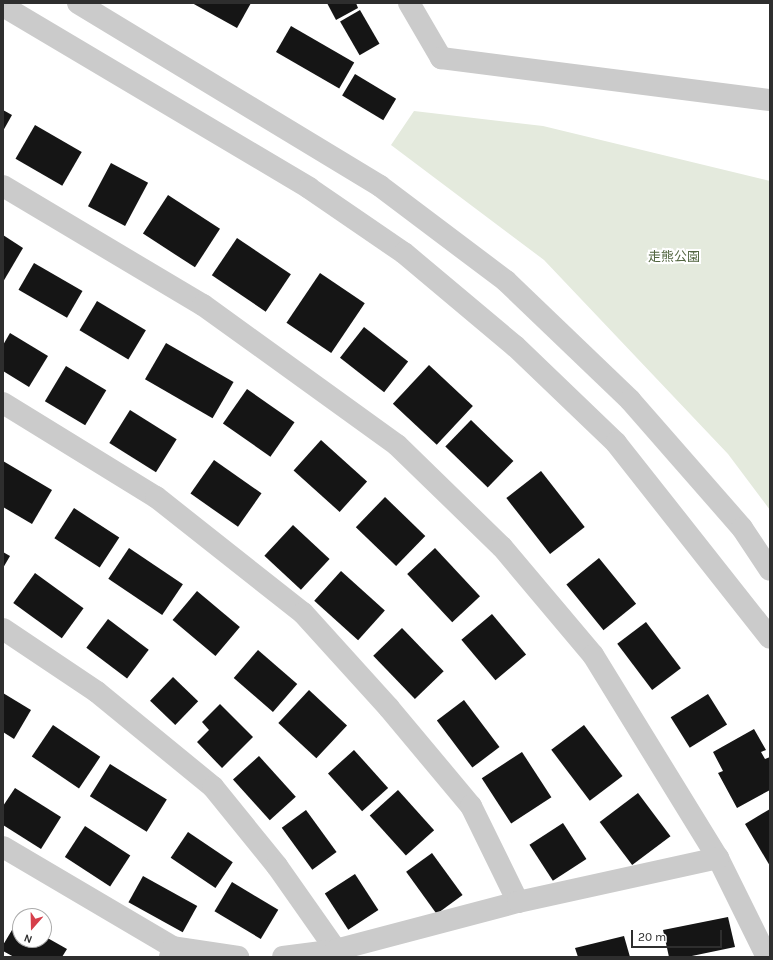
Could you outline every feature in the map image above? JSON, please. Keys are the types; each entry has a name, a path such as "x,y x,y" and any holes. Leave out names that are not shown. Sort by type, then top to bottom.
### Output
{"street":[{"path":"78,3 380,186 506,281 630,400 742,528 770,570"},
{"path":"409,3 441,58 770,100"},
{"path":"3,6 309,188 410,258 515,346 616,443 770,638"},
{"path":"3,186 203,305 397,445 502,547 593,655 718,858 767,957"},
{"path":"3,403 156,497 303,613 389,708 471,806 518,902"},
{"path":"3,629 97,692 213,787 277,866 336,950"},
{"path":"3,847 172,952 238,957"},
{"path":"283,957 336,950 518,902 718,858"}],"green space":[{"name":"走熊公園","path":"414,111 543,126 770,181 770,510 728,454 544,260 391,145"}],"building":[{"path":"192,3 251,3 237,28"},
{"path":"327,3 356,3 358,8 336,20"},
{"path":"360,10 380,44 360,55 340,22"},
{"path":"291,26 354,62 339,88 276,52"},
{"path":"355,74 396,99 383,120 342,95"},
{"path":"3,110 12,115 3,131"},
{"path":"35,125 82,152 62,186 16,159"},
{"path":"111,163 148,183 125,226 88,206"},
{"path":"168,195 220,229 195,267 143,234"},
{"path":"3,235 23,248 3,282"},
{"path":"237,238 291,274 266,312 212,275"},
{"path":"34,263 82,291 67,318 18,290"},
{"path":"320,273 365,303 331,353 286,323"},
{"path":"97,301 146,330 128,360 79,330"},
{"path":"364,327 408,361 384,392 340,358"},
{"path":"10,333 48,356 29,387 3,371 3,345"},
{"path":"166,343 234,382 213,418 145,379"},
{"path":"429,365 473,406 437,445 393,404"},
{"path":"66,366 106,390 85,425 45,401"},
{"path":"247,389 295,422 270,457 223,423"},
{"path":"130,410 177,439 156,472 109,443"},
{"path":"471,420 513,461 488,488 445,447"},
{"path":"321,440 367,481 340,512 294,470"},
{"path":"214,460 262,493 238,527 190,494"},
{"path":"3,461 52,490 32,524 3,507"},
{"path":"541,471 585,527 550,554 506,498"},
{"path":"385,497 425,536 396,566 356,527"},
{"path":"74,508 119,537 100,568 54,538"},
{"path":"293,525 330,559 301,590 264,556"},
{"path":"129,548 183,584 162,615 108,579"},
{"path":"435,548 480,596 452,622 407,574"},
{"path":"3,552 10,556 3,568"},
{"path":"599,558 636,604 603,630 566,584"},
{"path":"341,571 385,610 358,640 314,601"},
{"path":"35,573 84,608 62,638 13,603"},
{"path":"197,591 240,627 215,656 173,620"},
{"path":"492,614 526,655 495,680 461,640"},
{"path":"108,619 149,650 127,678 86,648"},
{"path":"646,622 681,668 652,690 617,644"},
{"path":"402,628 444,671 415,699 373,656"},
{"path":"258,650 297,684 273,712 234,678"},
{"path":"173,677 198,701 175,725 150,701"},
{"path":"309,690 347,725 316,758 278,723"},
{"path":"3,693 31,710 14,739 3,732"},
{"path":"708,694 727,725 690,748 671,717"},
{"path":"464,700 500,747 472,768 437,720"},
{"path":"220,704 253,737 222,768 197,742 209,730 202,722"},
{"path":"53,725 100,757 79,788 32,757"},
{"path":"584,725 623,776 590,801 551,750"},
{"path":"754,729 766,750 761,752 765,759 770,757 770,790 737,808 718,773 723,771 713,752"},
{"path":"354,750 388,788 362,811 328,773"},
{"path":"522,752 551,797 511,823 482,778"},
{"path":"259,756 296,797 270,820 233,779"},
{"path":"110,764 167,800 147,832 90,796"},
{"path":"15,788 61,817 41,849 3,825 3,806"},
{"path":"398,790 434,830 406,856 370,815"},
{"path":"638,793 670,836 632,865 600,822"},
{"path":"770,809 770,866 745,824"},
{"path":"306,810 337,852 312,870 282,828"},
{"path":"563,823 586,859 553,881 529,845"},
{"path":"85,826 130,855 110,886 65,857"},
{"path":"188,832 233,862 215,888 171,858"},
{"path":"432,853 463,895 437,914 406,872"},
{"path":"355,874 378,910 348,930 325,894"},
{"path":"143,876 197,906 183,932 128,902"},
{"path":"232,882 278,910 261,939 214,911"},
{"path":"728,917 735,947 687,957 669,957 663,930"},
{"path":"12,930 12,948 52,948 52,941 67,949 62,957 14,957 3,951 3,945"},
{"path":"624,936 630,957 578,957 575,948"}]}
